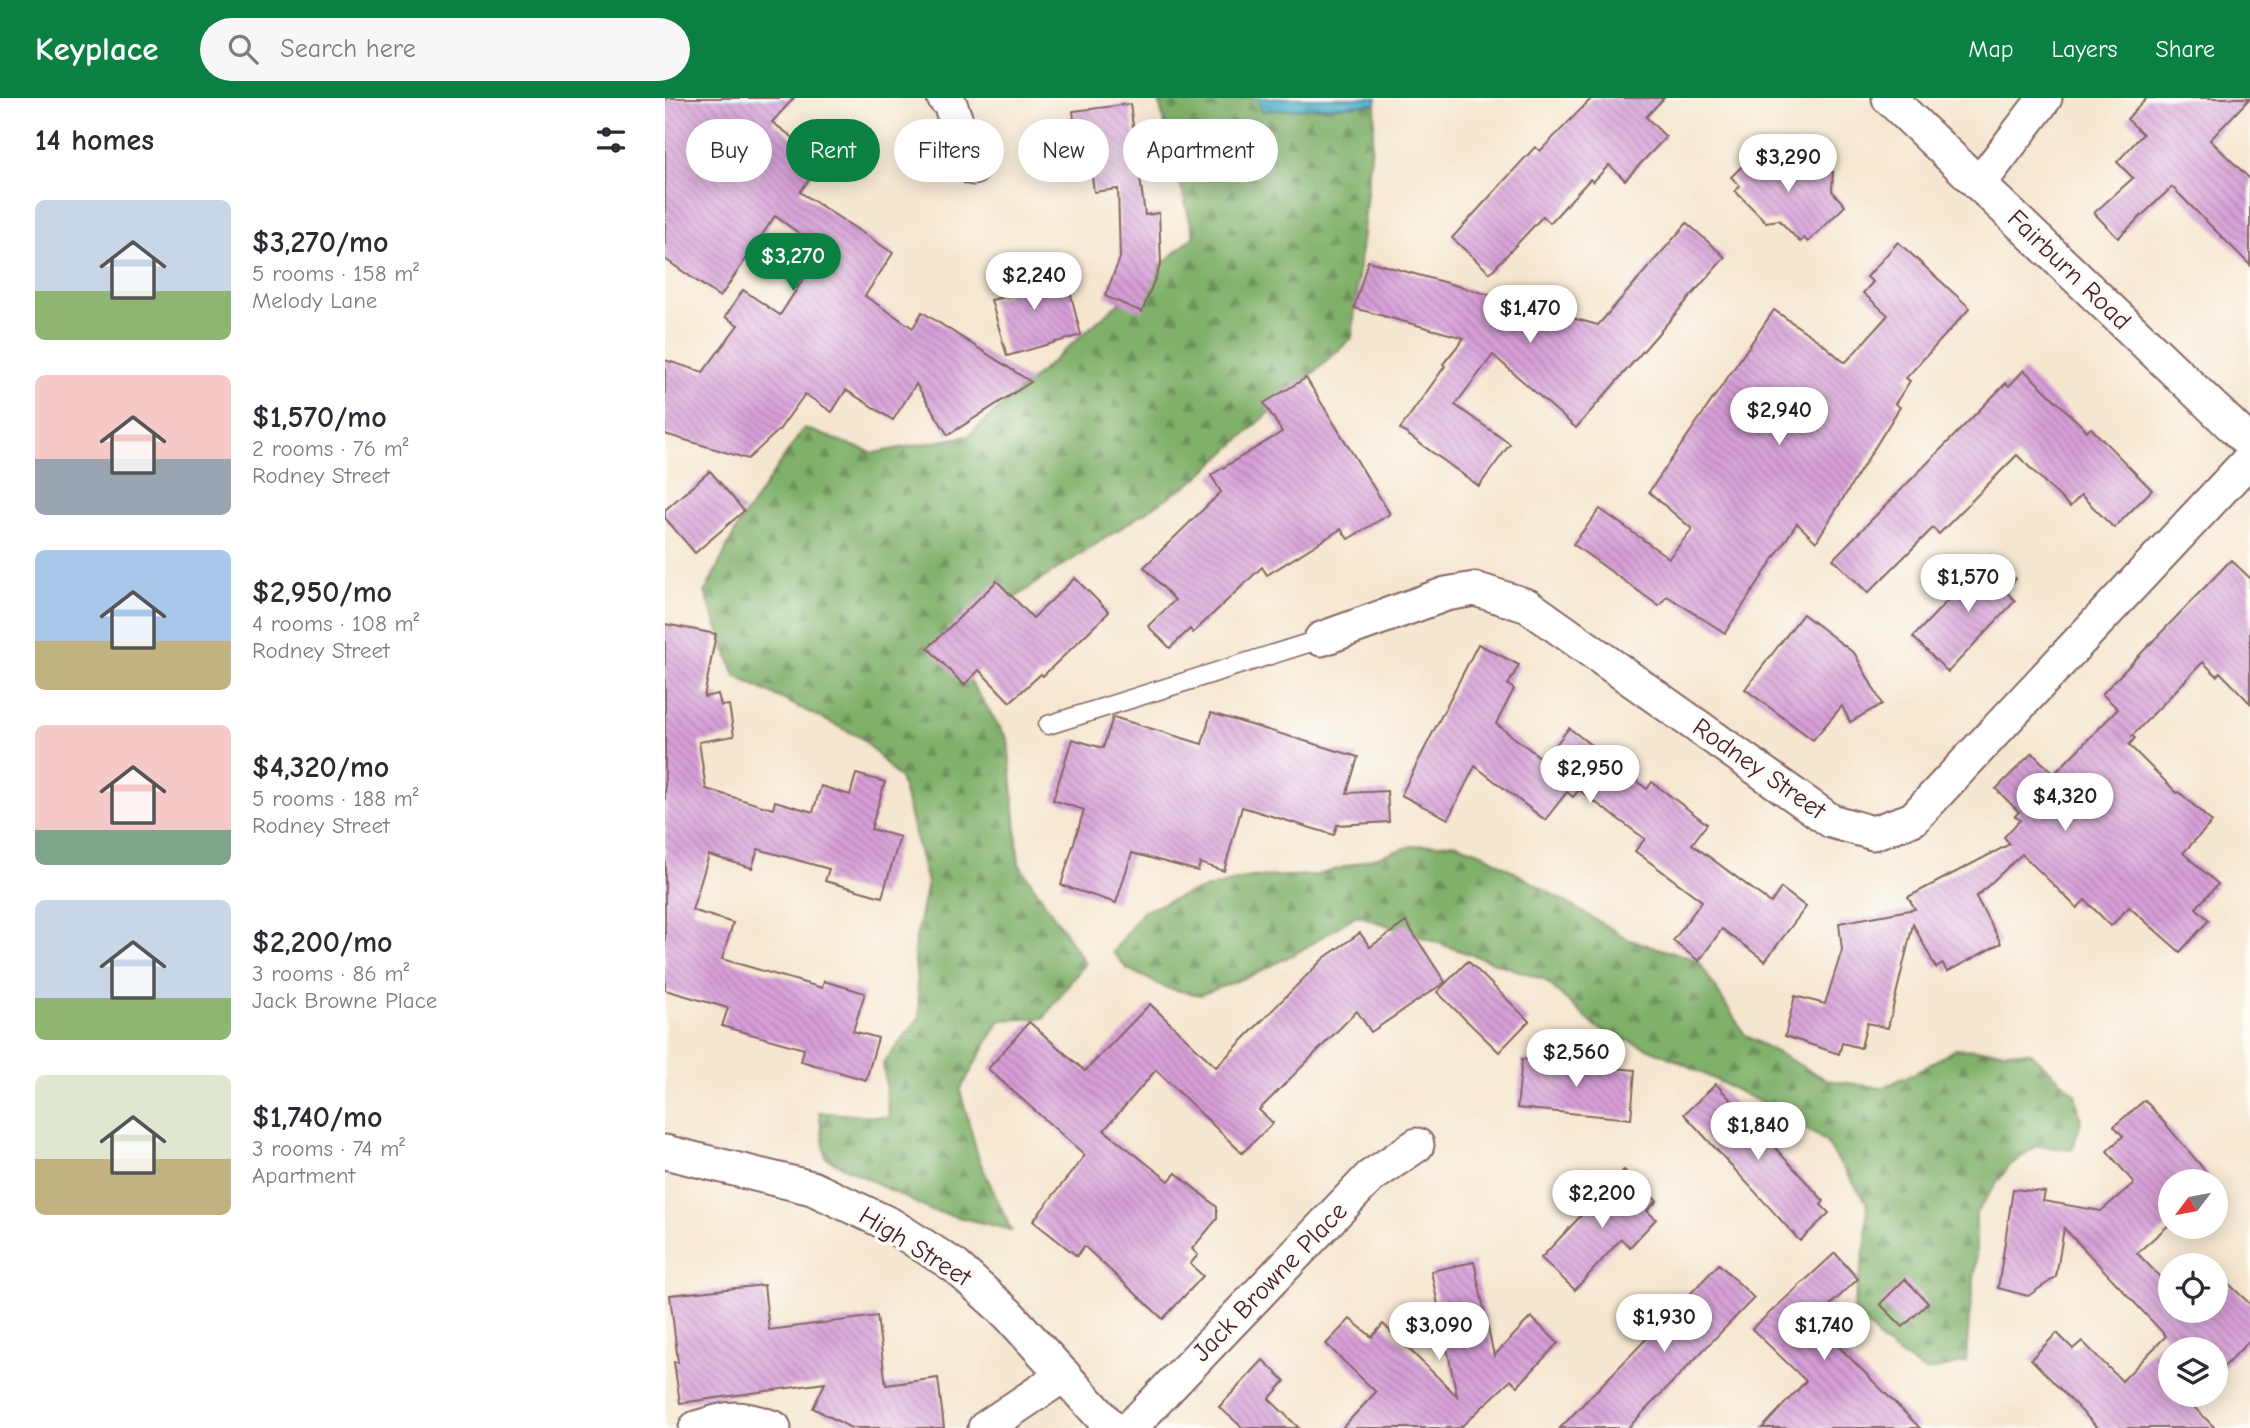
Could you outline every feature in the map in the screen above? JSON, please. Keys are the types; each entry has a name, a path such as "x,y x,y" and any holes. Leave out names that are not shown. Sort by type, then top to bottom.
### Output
{"street":[{"path":"944,98 950,104 955,119"},
{"name":"Fairburn Road","path":"1889,98 2250,443"},
{"path":"1979,184 2045,98"},
{"name":"Rodney Street","path":"1321,639 1446,593 1475,589 1528,606 1831,821 1873,833 1913,819 2250,459"},
{"name":"Jack Browne Place","path":"1130,1428 1370,1177 1416,1144"},
{"name":"High Street","path":"665,1152 812,1188 891,1225 955,1266 1008,1314 1112,1428"},
{"path":"985,1428 1064,1375"},
{"path":"696,1428 735,1418 752,1420 774,1428"}],"lane":[{"path":"1048,725 1321,639"}],"green space":[{"path":"1158,98 1257,98 1263,111 1376,104 1352,338 1195,480 1033,585 948,647 1008,740 1019,864 1085,963 1044,1018 1000,1020 960,1090 979,1160 1011,1230 930,1210 826,1158 819,1112 889,1118 883,1063 920,1017 914,948 927,883 901,780 862,738 735,676 705,592 739,524 804,428 873,453 968,436 1194,236 1180,182 1278,182 1278,119 1163,119"},
{"path":"1454,843 1482,853 1630,940 1698,960 1745,1035 1827,1080 1882,1088 1921,1070 1955,1049 2030,1052 2075,1094 2081,1121 2073,1149 2036,1146 2009,1166 1976,1213 1976,1264 1966,1362 1925,1372 1882,1342 1853,1309 1866,1242 1867,1203 1825,1141 1772,1108 1676,1060 1597,1028 1545,980 1357,915 1300,951 1255,974 1200,995 1166,988 1126,968 1113,952 1142,912 1189,893 1251,877 1318,875 1412,846"}],"water":[{"path":"1257,98 1377,98 1376,104 1262,111"}],"building":[{"path":"665,98 794,98 772,122 786,132 786,182 807,182 800,192 893,253 865,296 913,328 922,312 1031,382 948,435 916,384 893,420 846,390 832,412 805,394 779,430 748,459 665,434 665,360 703,372 738,325 725,317 743,290 780,315 822,250 775,216 720,297 665,259"},
{"path":"1592,98 1664,98 1646,117 1666,137 1625,180 1609,165 1593,182 1590,179 1550,223 1543,216 1490,273 1452,238 1535,147 1540,151"},
{"path":"2147,98 2250,98 2210,140 2250,179 2250,265 2172,187 2118,238 2094,213 2133,178 2117,162 2143,134 2127,119"},
{"path":"1130,104 1132,119 1123,119 1123,182 1141,182 1145,215 1159,213 1161,263 1142,312 1105,296 1120,258 1118,189 1094,192 1093,182 1109,182 1109,119 1074,119 1073,111"},
{"path":"1766,143 1799,172 1833,172 1832,191 1845,206 1808,242 1804,238 1800,242 1779,220 1766,222 1735,191 1740,186 1731,177"},
{"path":"1687,223 1725,257 1576,428 1493,355 1455,405 1510,444 1479,486 1400,429 1445,366 1443,364 1464,338 1354,308 1368,261 1598,325"},
{"path":"1898,242 1970,308 1906,378 1910,381 1895,404 1900,407 1816,542 1797,523 1725,633 1667,596 1659,606 1573,544 1600,509 1669,558 1692,529 1649,492 1774,310 1844,362 1847,361 1888,315 1863,293 1873,282 1867,277"},
{"path":"1044,265 1052,292 1069,287 1081,335 1007,356 991,300 1008,296 1003,276"},
{"path":"2024,370 2087,431 2091,428 2152,490 2114,528 2081,495 2070,507 2017,455 1939,534 1933,528 1868,593 1833,559 2006,383 2009,386"},
{"path":"1306,378 1390,514 1348,539 1341,529 1267,575 1262,567 1193,633 1190,629 1170,648 1148,626 1175,600 1144,567 1221,492 1211,475 1282,432 1264,403"},
{"path":"710,471 744,511 695,553 665,518 665,510"},
{"path":"1991,555 2016,579 2005,590 2015,601 1948,672 1913,637"},
{"path":"2231,560 2250,578 2250,703 2220,672 2217,676 2203,662 2132,736 2135,738 2129,745 2177,793 2212,822 2183,853 2218,884 2196,908 2209,920 2180,952 2129,907 2111,926 2085,900 2077,908 2022,854 1976,897 2001,943 1947,972 1943,964 1936,968 1913,924 1888,1028 1867,1023 1861,1048 1842,1043 1839,1054 1785,1036 1795,996 1825,1004 1842,950 1839,923 1915,909 1908,897 2010,844 2004,837 2020,820 2015,816 2019,812 1996,789 2032,753 2054,774 2118,709 2102,694"},
{"path":"1075,578 1109,612 1043,676 1041,674 1010,702 979,670 964,685 928,648 997,581 1033,618"},
{"path":"1803,614 1855,654 1882,704 1850,722 1842,706 1813,740 1745,689"},
{"path":"665,624 716,634 704,697 718,694 721,706 729,705 734,736 699,742 706,789 773,809 775,801 813,812 821,786 850,795 856,774 885,782 871,829 900,837 882,897 825,881 829,869 758,849 752,868 709,855 692,910 733,923 722,959 822,988 824,981 865,993 853,1031 878,1038 866,1080 801,1061 804,1049 722,1026 728,1008 665,990"},
{"path":"1478,644 1519,665 1508,685 1514,689 1496,724 1544,760 1569,728 1647,789 1652,782 1707,824 1692,844 1771,903 1781,888 1806,907 1765,961 1722,929 1699,961 1673,941 1702,901 1635,851 1645,839 1579,790 1573,797 1567,792 1545,820 1475,766 1448,819 1401,795"},
{"path":"1211,713 1358,757 1347,793 1387,791 1389,822 1337,825 1334,835 1242,807 1224,871 1200,863 1198,871 1132,853 1116,903 1061,885 1084,810 1053,800 1072,739 1103,748 1113,717 1202,744"},
{"path":"1406,922 1445,982 1371,1032 1357,1011 1259,1110 1273,1123 1242,1153 1156,1070 1104,1130 1169,1181 1176,1173 1217,1207 1217,1219 1192,1249 1198,1255 1190,1264 1203,1276 1163,1319 1084,1246 1077,1256 1033,1221 1085,1155 988,1069 1029,1022 1085,1071 1150,1004 1216,1067 1324,958 1360,933 1370,947"},
{"path":"1468,961 1529,1021 1499,1052 1437,992"},
{"path":"1522,1059 1635,1070 1631,1119 1517,1108"},
{"path":"1716,1084 1824,1201 1821,1205 1829,1213 1800,1241 1684,1114"},
{"path":"2145,1100 2204,1169 2158,1169 2158,1235 2137,1253 2158,1275 2158,1323 2228,1323 2230,1285 2250,1304 2250,1340 2228,1363 2228,1337 2165,1337 2064,1228 2056,1277 2028,1296 1998,1288 2013,1189 2045,1192 2043,1201 2101,1211 2134,1183 2107,1151 2123,1136 2114,1126"},
{"path":"1624,1170 1657,1201 1647,1211 1656,1219 1630,1247 1621,1239 1575,1290 1541,1258"},
{"path":"1835,1253 1858,1279 1813,1321 1920,1428 1762,1428 1806,1381 1752,1329"},
{"path":"1474,1262 1494,1356 1531,1317 1558,1343 1518,1386 1511,1380 1460,1428 1342,1428 1376,1392 1326,1344 1350,1319 1372,1337 1383,1324 1457,1396 1431,1271"},
{"path":"1719,1264 1754,1298 1628,1428 1560,1428"},
{"path":"1905,1279 1928,1303 1903,1327 1880,1304"},
{"path":"764,1285 769,1330 877,1316 886,1385 938,1378 944,1428 851,1428 813,1408 825,1383 680,1403 674,1362 678,1362 670,1295"},
{"path":"2057,1333 2073,1349 2082,1341 2122,1381 2158,1344 2158,1407 2194,1407 2215,1428 2098,1428 2031,1359"},
{"path":"1263,1360 1285,1381 1269,1399 1299,1428 1243,1428 1219,1407"}]}
